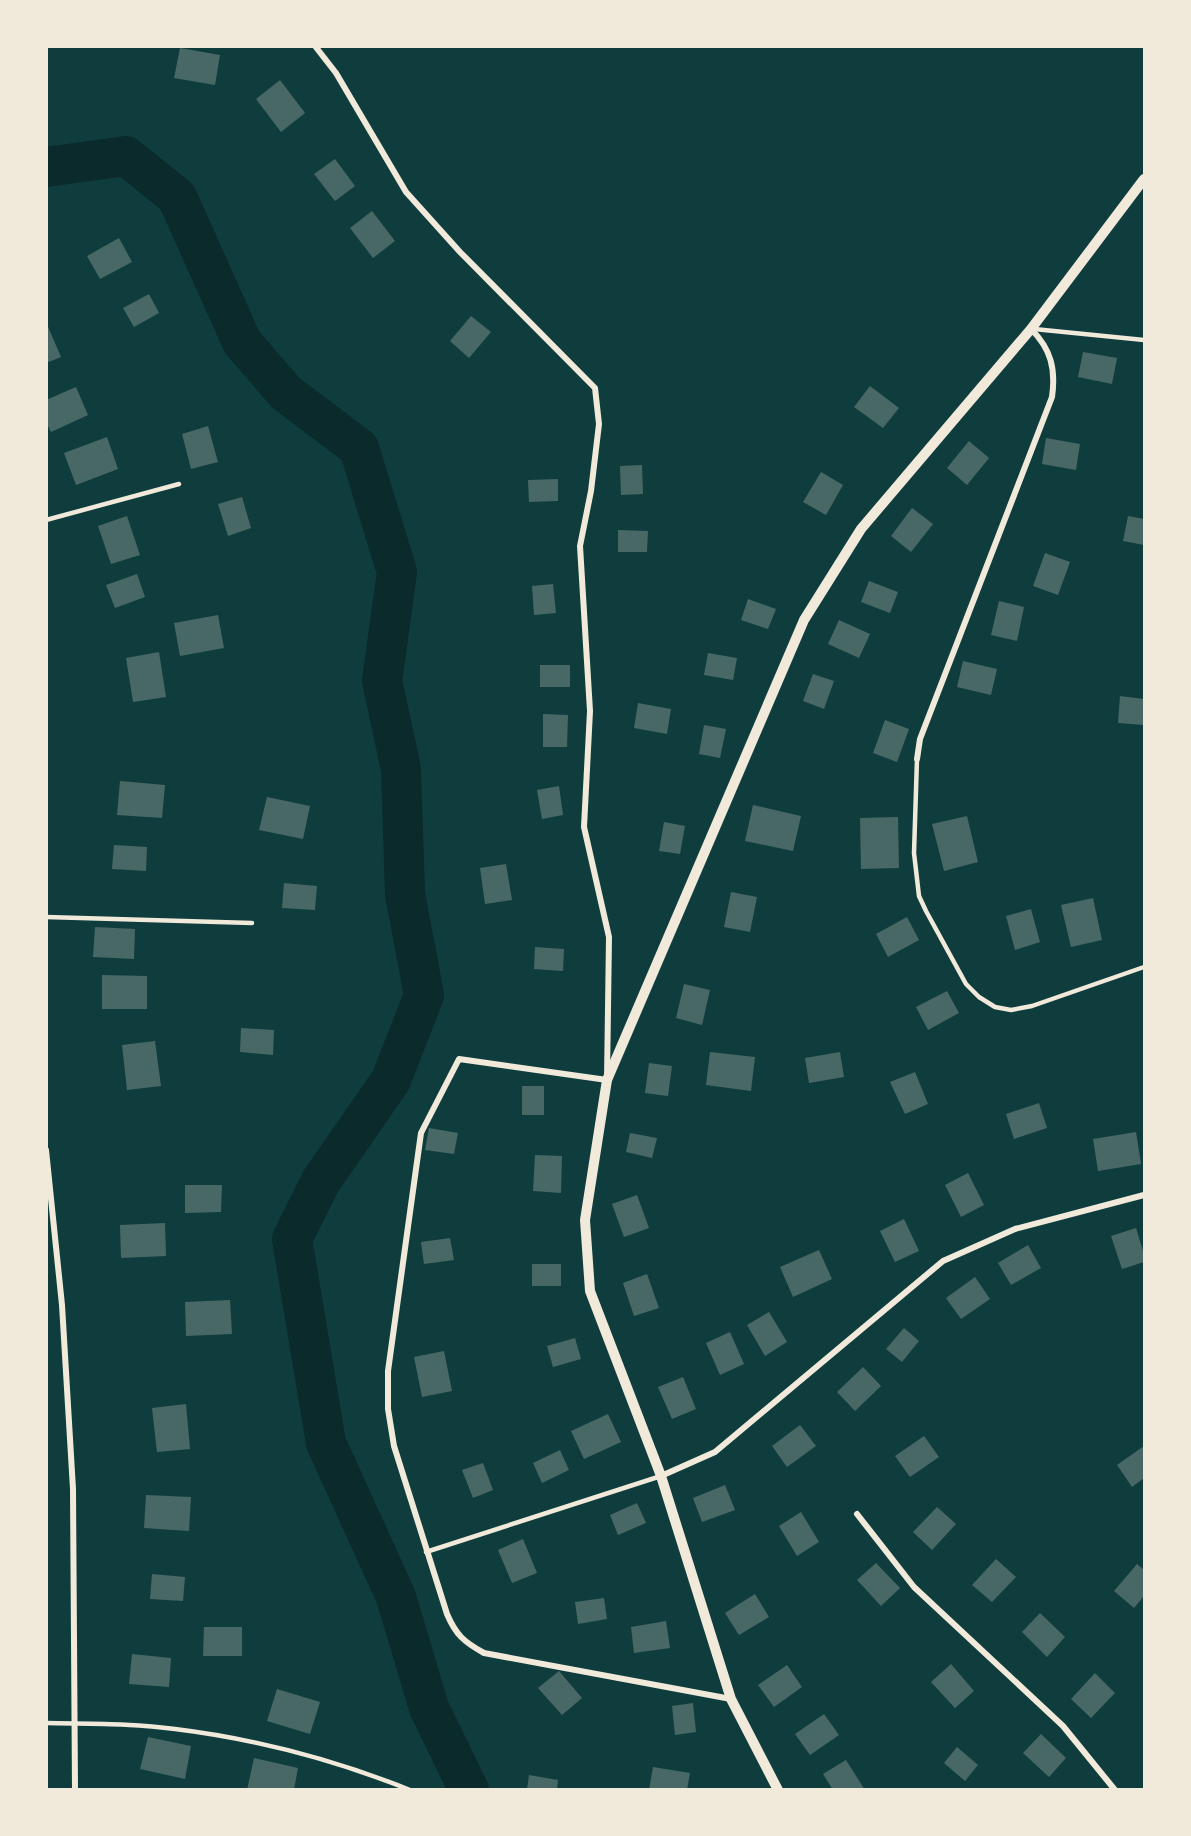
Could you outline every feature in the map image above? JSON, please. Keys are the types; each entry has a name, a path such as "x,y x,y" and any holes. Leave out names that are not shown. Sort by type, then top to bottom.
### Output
{"street":[{"path":"315,46 336,73 406,192 460,252 595,388 599,424 591,491 580,546 590,711 585,827 609,937 607,1080 585,1220 590,1291 661,1476 731,1699 778,1790"},
{"path":"607,1080 804,620 861,529 1031,329 1144,180"},
{"path":"917,759 920,739 1052,397 1055,378 1050,358 1042,340 1031,329"},
{"path":"607,1080 459,1059 420,1133 388,1371 388,1409 394,1446 426,1552 454,1631 469,1645 484,1653 731,1699"},
{"path":"46,1150 62,1305 73,1490 75,1790"},
{"path":"661,1476 715,1452 943,1262 1015,1229 1144,1195"},
{"path":"857,1514 914,1587 1063,1726 1115,1790"}],"lane":[{"path":"1031,329 1144,340"},
{"path":"46,520 179,484"},
{"path":"917,759 914,853 919,896 966,984 979,997 995,1007 1011,1010 1032,1006 1144,967"},
{"path":"46,917 252,923"},
{"path":"426,1552 661,1476"},
{"path":"46,1723 173,1728 273,1745 357,1769 410,1790"}],"building":[{"path":"180,48 220,55 215,85 174,78"},
{"path":"280,80 305,113 281,132 256,99"},
{"path":"335,159 355,186 335,201 314,174"},
{"path":"372,211 395,241 373,258 350,228"},
{"path":"119,238 132,262 100,279 87,256"},
{"path":"149,294 159,313 134,327 123,308"},
{"path":"471,316 491,332 469,358 450,341"},
{"path":"46,322 61,357 46,363"},
{"path":"1083,352 1117,358 1112,384 1078,377"},
{"path":"870,386 899,408 883,428 854,407"},
{"path":"76,387 88,415 51,432 46,422 46,400"},
{"path":"208,426 218,462 191,469 182,434"},
{"path":"107,437 118,469 76,485 64,453"},
{"path":"1046,438 1080,444 1076,470 1042,464"},
{"path":"969,441 989,458 967,485 947,468"},
{"path":"642,465 643,494 621,495 620,466"},
{"path":"821,472 843,485 826,515 803,502"},
{"path":"558,479 558,501 529,502 528,480"},
{"path":"242,497 251,528 228,536 218,504"},
{"path":"912,508 933,524 911,552 891,536"},
{"path":"127,516 140,555 111,564 98,526"},
{"path":"1128,516 1144,519 1144,545 1123,541"},
{"path":"618,530 648,531 647,552 618,552"},
{"path":"1045,553 1070,562 1058,595 1033,586"},
{"path":"137,574 145,597 115,608 106,585"},
{"path":"869,581 898,592 890,613 861,602"},
{"path":"553,584 556,613 534,615 532,586"},
{"path":"748,599 776,609 768,629 741,620"},
{"path":"999,601 1024,607 1017,641 991,635"},
{"path":"218,615 224,648 180,656 174,623"},
{"path":"839,620 870,634 859,658 828,644"},
{"path":"159,652 166,697 133,702 126,658"},
{"path":"708,653 737,658 733,680 704,675"},
{"path":"963,661 997,669 991,695 957,687"},
{"path":"540,665 570,665 570,687 540,687"},
{"path":"813,674 834,681 824,709 803,701"},
{"path":"1120,696 1144,699 1144,725 1118,723"},
{"path":"638,703 671,709 667,734 634,728"},
{"path":"543,714 568,715 567,747 543,747"},
{"path":"885,720 909,729 897,762 873,753"},
{"path":"704,725 726,729 720,758 699,754"},
{"path":"120,781 165,785 162,818 117,815"},
{"path":"559,786 563,815 542,819 537,790"},
{"path":"267,797 310,806 303,839 259,830"},
{"path":"753,805 801,816 793,851 745,841"},
{"path":"967,816 978,862 944,871 932,824"},
{"path":"898,817 899,868 861,869 860,818"},
{"path":"664,822 685,826 680,854 659,851"},
{"path":"114,845 147,847 146,871 112,869"},
{"path":"506,864 512,900 485,904 480,868"},
{"path":"284,883 317,886 315,910 282,908"},
{"path":"731,892 757,897 750,932 724,927"},
{"path":"1093,898 1102,940 1071,947 1061,905"},
{"path":"1031,909 1040,942 1015,950 1006,916"},
{"path":"907,917 919,940 888,957 876,934"},
{"path":"95,927 135,929 134,959 93,957"},
{"path":"535,947 564,949 563,971 534,969"},
{"path":"102,975 147,976 147,1009 102,1009"},
{"path":"684,984 710,990 702,1025 676,1018"},
{"path":"947,991 959,1013 928,1030 916,1007"},
{"path":"241,1028 274,1030 273,1055 240,1052"},
{"path":"155,1041 161,1086 127,1090 122,1045"},
{"path":"710,1052 755,1057 751,1091 706,1085"},
{"path":"840,1052 844,1077 809,1083 805,1058"},
{"path":"649,1063 672,1066 668,1096 645,1093"},
{"path":"915,1072 928,1104 905,1114 890,1082"},
{"path":"522,1086 544,1086 544,1115 522,1115"},
{"path":"1039,1103 1047,1128 1014,1139 1006,1114"},
{"path":"429,1128 458,1133 454,1154 425,1150"},
{"path":"1136,1132 1141,1164 1098,1171 1093,1139"},
{"path":"630,1133 657,1138 652,1158 626,1152"},
{"path":"535,1155 562,1156 561,1193 533,1191"},
{"path":"968,1173 984,1205 961,1217 945,1185"},
{"path":"185,1185 222,1185 221,1212 185,1213"},
{"path":"637,1195 649,1228 624,1237 612,1204"},
{"path":"904,1219 919,1251 895,1262 880,1231"},
{"path":"165,1223 166,1256 121,1258 120,1225"},
{"path":"1136,1228 1144,1254 1144,1262 1122,1269 1111,1236"},
{"path":"450,1238 454,1260 424,1264 421,1242"},
{"path":"1028,1245 1041,1268 1011,1285 998,1263"},
{"path":"819,1250 832,1279 793,1297 780,1267"},
{"path":"532,1264 561,1264 561,1286 532,1286"},
{"path":"647,1274 659,1308 634,1316 623,1283"},
{"path":"975,1277 990,1299 961,1319 946,1298"},
{"path":"230,1300 232,1334 186,1336 185,1302"},
{"path":"769,1312 787,1342 765,1356 747,1325"},
{"path":"904,1328 919,1341 902,1362 886,1349"},
{"path":"730,1332 744,1364 720,1375 706,1343"},
{"path":"575,1338 581,1359 553,1367 547,1346"},
{"path":"444,1351 452,1391 422,1397 414,1357"},
{"path":"863,1367 881,1386 855,1411 837,1392"},
{"path":"683,1377 696,1409 672,1419 658,1387"},
{"path":"186,1404 190,1449 157,1452 152,1408"},
{"path":"608,1414 621,1442 584,1459 571,1431"},
{"path":"800,1425 816,1446 787,1467 772,1446"},
{"path":"924,1436 939,1457 910,1477 895,1456"},
{"path":"1144,1446 1144,1478 1132,1487 1117,1465"},
{"path":"560,1450 569,1470 542,1483 533,1463"},
{"path":"483,1463 493,1490 473,1498 462,1470"},
{"path":"725,1485 735,1510 702,1522 693,1498"},
{"path":"146,1495 191,1497 189,1531 144,1528"},
{"path":"637,1503 646,1523 618,1535 610,1515"},
{"path":"937,1507 956,1524 932,1550 913,1532"},
{"path":"801,1512 819,1542 797,1556 779,1526"},
{"path":"523,1539 537,1573 512,1583 498,1550"},
{"path":"996,1559 1016,1577 992,1602 972,1585"},
{"path":"876,1563 900,1588 881,1606 857,1580"},
{"path":"1137,1564 1144,1570 1144,1596 1134,1608 1114,1591"},
{"path":"152,1574 185,1577 183,1601 150,1599"},
{"path":"755,1594 769,1617 739,1635 725,1613"},
{"path":"604,1598 607,1619 578,1624 575,1602"},
{"path":"1040,1613 1065,1637 1047,1657 1022,1632"},
{"path":"666,1621 670,1648 634,1653 631,1627"},
{"path":"204,1627 242,1627 242,1656 203,1656"},
{"path":"132,1654 171,1658 169,1687 129,1684"},
{"path":"951,1664 974,1691 955,1708 931,1682"},
{"path":"787,1665 802,1687 774,1707 758,1685"},
{"path":"559,1671 582,1698 562,1715 538,1688"},
{"path":"1095,1673 1115,1693 1091,1718 1071,1699"},
{"path":"277,1689 320,1702 310,1734 267,1721"},
{"path":"693,1703 696,1732 675,1735 672,1706"},
{"path":"824,1714 839,1735 810,1755 795,1734"},
{"path":"1041,1734 1066,1758 1049,1777 1023,1753"},
{"path":"148,1737 191,1746 185,1779 140,1769"},
{"path":"957,1747 978,1765 965,1781 944,1763"},
{"path":"254,1758 298,1768 294,1790 247,1790"},
{"path":"846,1760 865,1790 833,1790 823,1774"},
{"path":"653,1767 690,1773 687,1790 649,1790"},
{"path":"529,1775 558,1780 557,1790 527,1790"}],"waterway":[{"path":"46,167 126,156 177,197 242,342 286,393 359,448 397,572 382,681 401,769 405,894 424,995 391,1080 321,1181 292,1239 326,1443 396,1597 429,1708 469,1790"}]}
